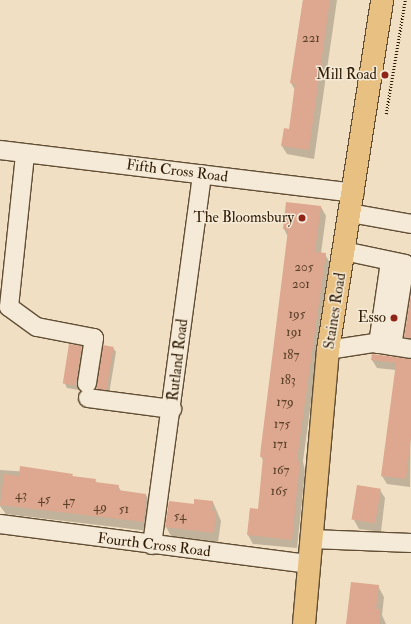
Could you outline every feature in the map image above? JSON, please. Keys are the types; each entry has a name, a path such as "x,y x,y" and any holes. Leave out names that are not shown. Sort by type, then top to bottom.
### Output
{"main road":[{"name":"Staines Road","path":"304,624 328,350 352,203 382,0"}],"street":[{"name":"Fifth Cross Road","path":"0,150 202,174 352,203 411,224"},
{"path":"25,154 4,310 37,327 94,338 87,390 172,409"},
{"name":"Rutland Road","path":"152,545 172,409 202,174"},
{"path":"328,350 396,344 397,263 344,251"},
{"name":"Fourth Cross Road","path":"0,524 152,545 309,564"},
{"path":"312,539 411,544"}],"path":[{"path":"385,119 405,0"}],"building":[{"path":"303,0 330,0 309,150 281,146 284,128 289,129 295,84 290,83"},
{"path":"286,202 321,206 315,252 326,253 298,452 297,462 300,462 292,540 247,535 250,508 258,509 263,457 260,457 261,447 288,230 283,229"},
{"path":"411,293 411,338 404,337"},
{"path":"69,344 82,346 76,386 63,384"},
{"path":"103,345 114,347 106,390 95,388"},
{"path":"372,354 411,359 411,438 406,479 381,476 396,363 371,360"},
{"path":"20,466 96,479 95,482 119,485 118,490 146,494 144,522 0,505 4,474 19,476"},
{"path":"357,485 381,489 375,523 352,520"},
{"path":"194,499 213,501 212,511 216,511 214,533 165,527 169,501 194,504"},
{"path":"351,582 379,585 376,609 380,609 379,624 346,624"}],"place":[{"name":"Mill Road","path":"385,75"},
{"name":"The Bloomsbury","path":"302,218"},
{"name":"Esso","path":"394,318"}]}
